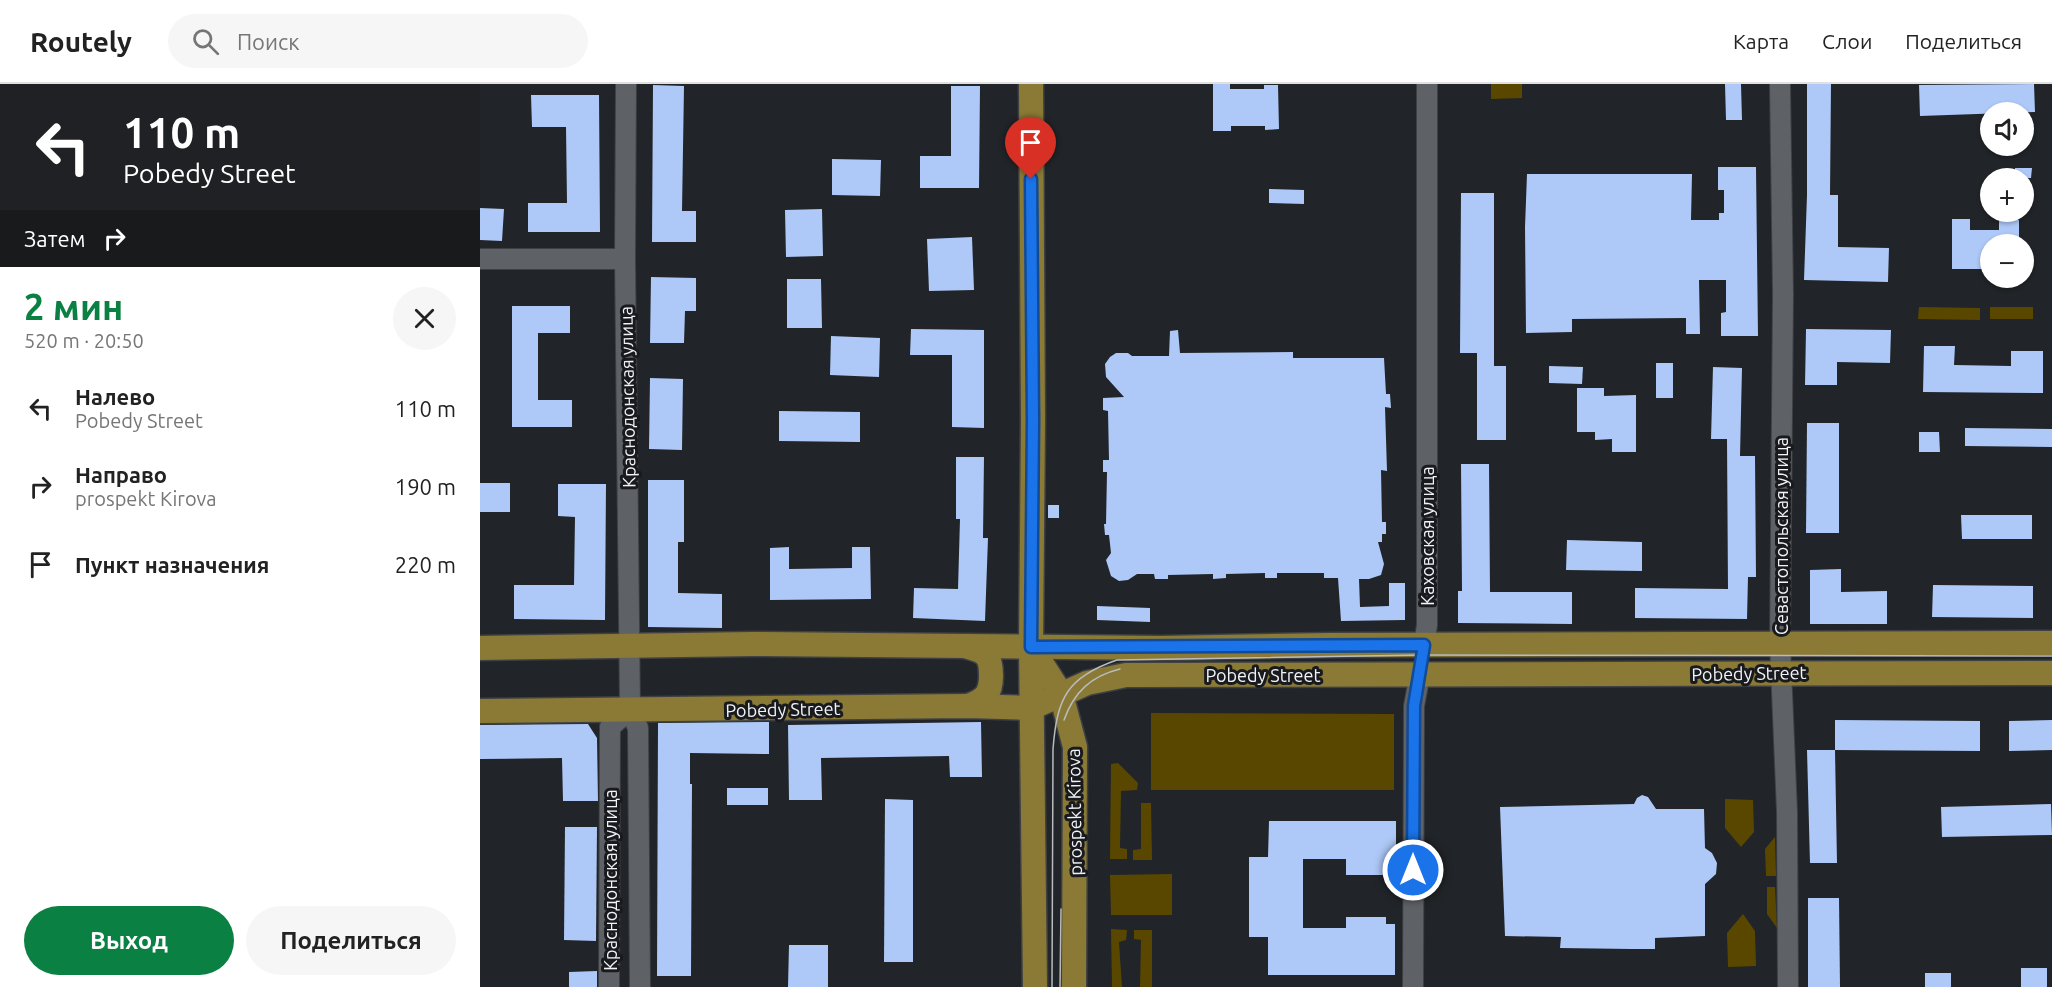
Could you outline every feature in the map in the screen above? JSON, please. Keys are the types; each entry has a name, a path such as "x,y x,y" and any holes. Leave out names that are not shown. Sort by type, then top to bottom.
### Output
{"main road":[{"path":"1030,84 1033,420 1031,708 1035,987"},
{"name":"Pobedy Street","path":"480,648 753,644 1031,647 1424,645 1780,632 2052,643"},
{"name":"Каховская улица","path":"1420,674 1424,645"},
{"path":"968,646 988,656 991,663 991,688 981,701 968,706"},
{"name":"prospekt Kirova","path":"1031,647 1061,694 1075,747 1074,987"},
{"name":"Pobedy Street","path":"480,711 968,706 1031,708 1087,683 1126,675 2052,673"}],"street":[{"name":"Краснодонская улица","path":"626,84 625,259 629,645 630,709 638,728 640,987"},
{"name":"Каховская улица","path":"1424,645 1427,615 1427,84"},
{"name":"Севастопольская улица","path":"1780,84 1783,295 1780,632 1787,812 1788,987"},
{"path":"480,259 625,259"},
{"name":"Каховская улица","path":"1413,987 1414,706 1420,674"},
{"name":"Краснодонская улица","path":"609,987 610,727 630,709"}],"shaded area":[{"path":"1491,84 1522,84 1522,98 1491,99"},
{"path":"1919,307 1980,308 1980,320 1918,319"},
{"path":"1990,307 2033,307 2033,319 1990,319"},
{"path":"1151,713 1394,714 1394,790 1151,790"},
{"path":"1118,763 1138,783 1137,790 1121,791 1120,848 1127,849 1127,859 1110,859 1111,764"},
{"path":"1725,799 1753,800 1754,832 1741,847 1725,828"},
{"path":"1141,803 1151,803 1152,860 1133,860 1133,850 1141,849"},
{"path":"1775,837 1776,876 1766,876 1765,849"},
{"path":"1172,874 1172,915 1111,915 1110,875"},
{"path":"1767,887 1775,887 1777,928 1767,914"},
{"path":"1743,914 1755,931 1756,966 1728,967 1727,933"},
{"path":"1111,929 1127,930 1126,940 1119,942 1122,987 1112,987"},
{"path":"1134,930 1152,930 1152,987 1140,987 1141,940 1134,939"}],"building":[{"path":"1213,84 1230,84 1230,89 1264,89 1264,85 1278,85 1279,129 1265,130 1265,126 1231,126 1231,131 1213,131"},
{"path":"1725,84 1741,84 1742,120 1726,120"},
{"path":"1807,84 1831,84 1830,195 1838,195 1838,247 1889,248 1888,282 1804,280"},
{"path":"2034,84 2035,112 2034,102 1980,102 1980,114 1920,116 1919,85"},
{"path":"653,85 684,86 682,211 696,211 696,242 652,242"},
{"path":"951,86 980,86 979,188 920,188 920,156 951,156"},
{"path":"531,95 599,95 600,232 528,232 528,203 567,203 566,127 532,127"},
{"path":"832,159 881,160 880,196 832,195"},
{"path":"1718,167 1756,167 1758,336 1721,336 1721,313 1726,312 1726,280 1699,280 1700,334 1686,334 1686,318 1572,319 1572,332 1526,333 1527,174 1692,174 1691,220 1719,220 1719,213 1724,213 1724,190 1718,190"},
{"path":"1269,189 1304,190 1304,204 1269,203"},
{"path":"1461,193 1494,193 1494,366 1506,366 1506,440 1477,440 1477,353 1460,353"},
{"path":"480,208 504,209 502,241 480,240"},
{"path":"822,209 823,256 786,257 785,210"},
{"path":"1952,219 1970,219 1970,230 1999,230 1999,222 2019,222 2019,234 1980,234 1980,269 1952,269"},
{"path":"972,237 974,290 929,291 927,239"},
{"path":"651,277 696,278 696,311 685,311 684,343 650,343"},
{"path":"787,279 821,279 822,328 787,328"},
{"path":"512,306 570,306 570,333 538,333 538,400 572,400 572,427 512,427"},
{"path":"911,329 984,330 984,428 952,427 952,355 910,355"},
{"path":"1806,329 1891,330 1890,363 1837,362 1837,385 1805,385"},
{"path":"1178,330 1180,353 1293,352 1293,358 1384,358 1386,394 1390,394 1391,408 1385,407 1387,471 1381,470 1382,522 1386,522 1386,534 1382,534 1382,542 1378,542 1384,564 1381,575 1359,579 1360,607 1389,606 1389,583 1405,583 1405,620 1341,621 1338,578 1324,578 1324,573 1277,573 1277,578 1265,578 1265,573 1226,574 1226,578 1213,579 1213,574 1168,575 1168,579 1155,579 1154,574 1137,574 1128,580 1119,581 1111,576 1106,560 1111,553 1109,535 1105,535 1104,524 1106,524 1107,472 1103,472 1103,460 1109,460 1108,411 1103,410 1103,398 1124,397 1106,377 1105,364 1116,353 1128,353 1132,356 1169,356 1170,331"},
{"path":"831,336 880,338 879,377 830,375"},
{"path":"1924,346 1955,346 1954,365 2011,366 2011,351 2043,351 2043,393 1923,392"},
{"path":"1656,363 1673,363 1673,398 1656,398"},
{"path":"1549,366 1583,367 1582,384 1549,383"},
{"path":"1713,367 1742,368 1740,456 1755,456 1756,577 1748,577 1747,619 1635,618 1635,588 1728,589 1727,439 1711,439"},
{"path":"650,378 683,379 682,450 649,449"},
{"path":"1577,388 1604,388 1604,396 1636,395 1636,452 1612,452 1612,439 1595,440 1595,432 1577,432"},
{"path":"779,411 860,412 860,442 779,441"},
{"path":"1807,423 1839,423 1839,533 1806,533"},
{"path":"1965,428 2052,429 2052,447 1965,446"},
{"path":"1919,432 1939,432 1940,452 1919,452"},
{"path":"956,457 984,457 983,538 988,538 985,621 913,618 914,588 958,589 960,519 956,519"},
{"path":"1461,464 1489,464 1490,592 1572,592 1572,624 1458,623 1458,591 1462,591"},
{"path":"648,480 684,480 684,542 678,542 678,593 722,594 722,628 648,627"},
{"path":"480,483 510,483 510,512 480,512"},
{"path":"558,484 606,484 605,620 514,619 514,585 574,585 575,517 558,516"},
{"path":"1048,505 1059,505 1059,518 1048,518"},
{"path":"1961,515 2032,515 2032,539 1962,539"},
{"path":"1567,540 1642,542 1642,571 1566,570"},
{"path":"789,547 789,569 852,568 852,547 870,547 871,599 770,600 770,548"},
{"path":"1841,569 1841,592 1887,591 1887,624 1810,624 1810,570"},
{"path":"1933,585 2033,586 2033,618 1932,617"},
{"path":"1097,606 1150,608 1150,622 1097,620"},
{"path":"1835,720 1980,721 1980,751 1835,750"},
{"path":"2052,720 2052,750 2009,751 2009,721"},
{"path":"769,722 769,754 690,753 690,784 692,784 691,976 657,976 658,723"},
{"path":"981,722 982,777 950,777 949,756 821,758 822,800 789,800 788,725"},
{"path":"588,724 597,738 598,801 563,801 562,758 480,759 480,725"},
{"path":"1807,750 1835,750 1837,863 1810,863"},
{"path":"727,788 768,788 768,805 727,805"},
{"path":"1642,795 1648,797 1656,809 1704,809 1705,848 1712,853 1717,863 1716,874 1705,884 1705,936 1655,938 1655,949 1631,949 1560,948 1561,937 1505,936 1500,807 1634,804"},
{"path":"885,799 913,800 913,962 884,962"},
{"path":"2051,804 2052,835 1942,837 1941,807"},
{"path":"1269,821 1396,821 1396,866 1384,866 1384,875 1346,875 1346,859 1303,859 1303,928 1346,928 1346,917 1386,917 1386,924 1395,924 1395,975 1268,975 1268,937 1249,937 1249,857 1268,857"},
{"path":"565,827 597,827 596,941 564,940"},
{"path":"1808,898 1839,898 1840,987 1808,987"},
{"path":"789,945 828,945 828,987 788,987"},
{"path":"2021,968 2047,968 2047,987 2021,987"},
{"path":"597,971 597,987 569,987 569,972"},
{"path":"1925,973 1951,973 1951,987 1925,987"}],"tram line":[{"path":"1052,987 1055,731 1062,703 1076,682 1086,674 1117,660 1423,655 2052,656"},
{"path":"1064,720 1078,693 1100,676 1120,669"},
{"path":"1060,987 1061,909"}],"route":[{"path":"1031,179 1033,420 1031,647 1424,645 1414,706 1413,870"}]}
